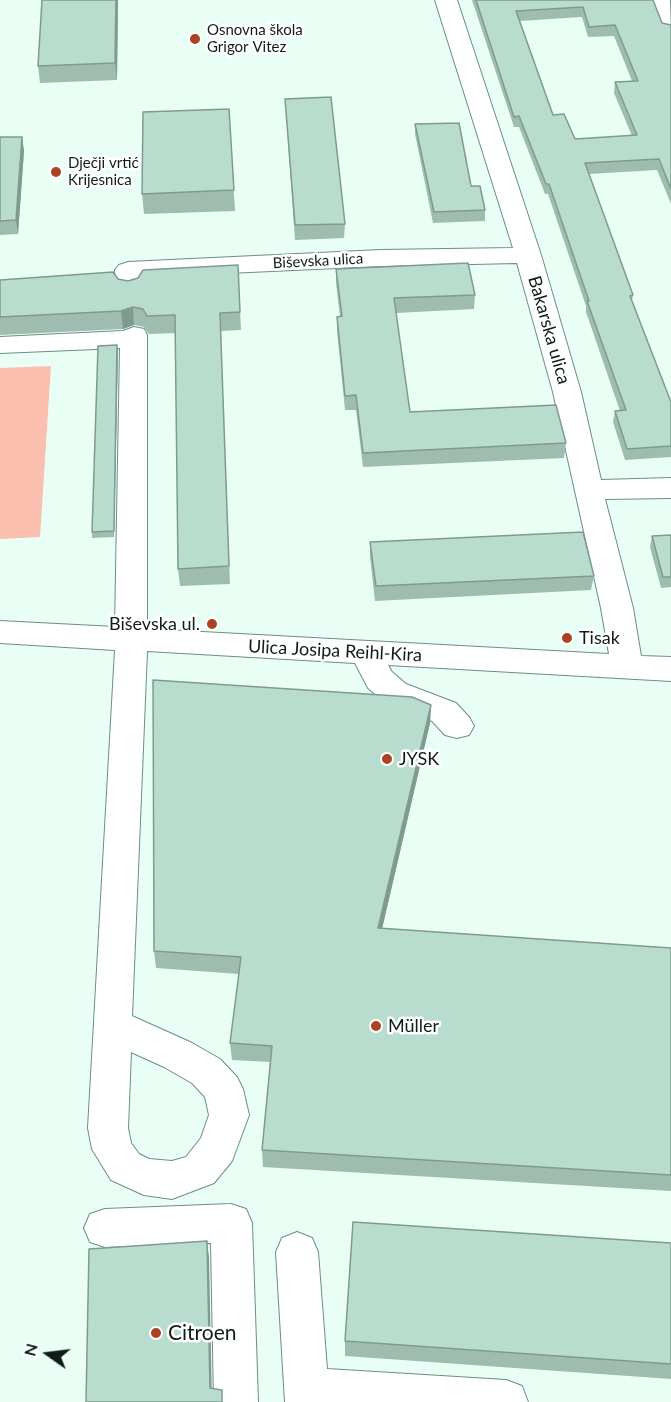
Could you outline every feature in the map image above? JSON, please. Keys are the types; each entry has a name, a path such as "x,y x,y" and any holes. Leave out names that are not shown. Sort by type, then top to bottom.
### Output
{"street":[{"name":"Bakarska ulica","path":"446,0 528,255 567,392 617,608 627,666"},
{"path":"668,0 659,0 671,27"},
{"name":"Biševska ulica","path":"129,288 128,270 381,258 528,255"},
{"path":"0,345 134,337 132,640 113,1024"},
{"path":"588,490 671,488"},
{"name":"Ulica Josipa Reihl-Kira","path":"0,632 671,669"},
{"path":"369,652 376,673 394,692 444,712 457,726"},
{"path":"105,1228 231,1223 236,1402"},
{"path":"297,1252 306,1396 506,1402"}],"shaded area":[{"path":"51,366 40,537 0,539 0,368"}],"building":[{"path":"42,0 116,0 115,63 38,66"},
{"path":"476,0 653,0 662,23 671,25 671,189 659,159 585,163 633,295 630,296 671,402 671,446 627,449 615,411 626,410 587,301 589,301 549,184 546,184 519,116 514,117","holes":["583,7 589,27 615,25 638,81 615,82 637,135 575,139 564,114 553,115 516,11"]},
{"path":"331,97 345,224 295,225 285,99"},
{"path":"229,109 234,190 142,194 143,112"},
{"path":"459,123 471,186 480,186 485,210 434,212 415,124"},
{"path":"0,137 22,137 16,220 0,221"},
{"path":"468,263 475,295 394,298 410,412 556,405 566,443 363,453 356,395 345,396 337,317 342,316 336,269"},
{"path":"238,265 240,312 220,313 229,566 178,569 175,315 147,316 143,309 133,307 121,311 0,317 0,280 113,272 118,279 128,281 138,278 143,270"},
{"path":"117,345 114,531 92,532 98,346"},
{"path":"583,532 594,576 376,586 370,542"},
{"path":"671,535 671,577 663,577 652,536"},
{"path":"153,680 412,697 431,705 378,928 671,948 671,1175 262,1150 272,1046 230,1043 241,957 154,951"},
{"path":"353,1222 671,1243 671,1364 345,1341"},
{"name":"Citroen","path":"207,1241 210,1388 222,1390 222,1402 86,1402 89,1249"}],"place":[{"name":"Osnovna škola Grigor Vitez","path":"195,39"},
{"name":"Dječji vrtić Krijesnica","path":"56,172"},
{"name":"Biševska ul.","path":"212,624"},
{"name":"Tisak","path":"567,638"},
{"name":"JYSK","path":"387,759"},
{"name":"Müller","path":"376,1026"},
{"name":"Citroen","path":"156,1333"}]}
